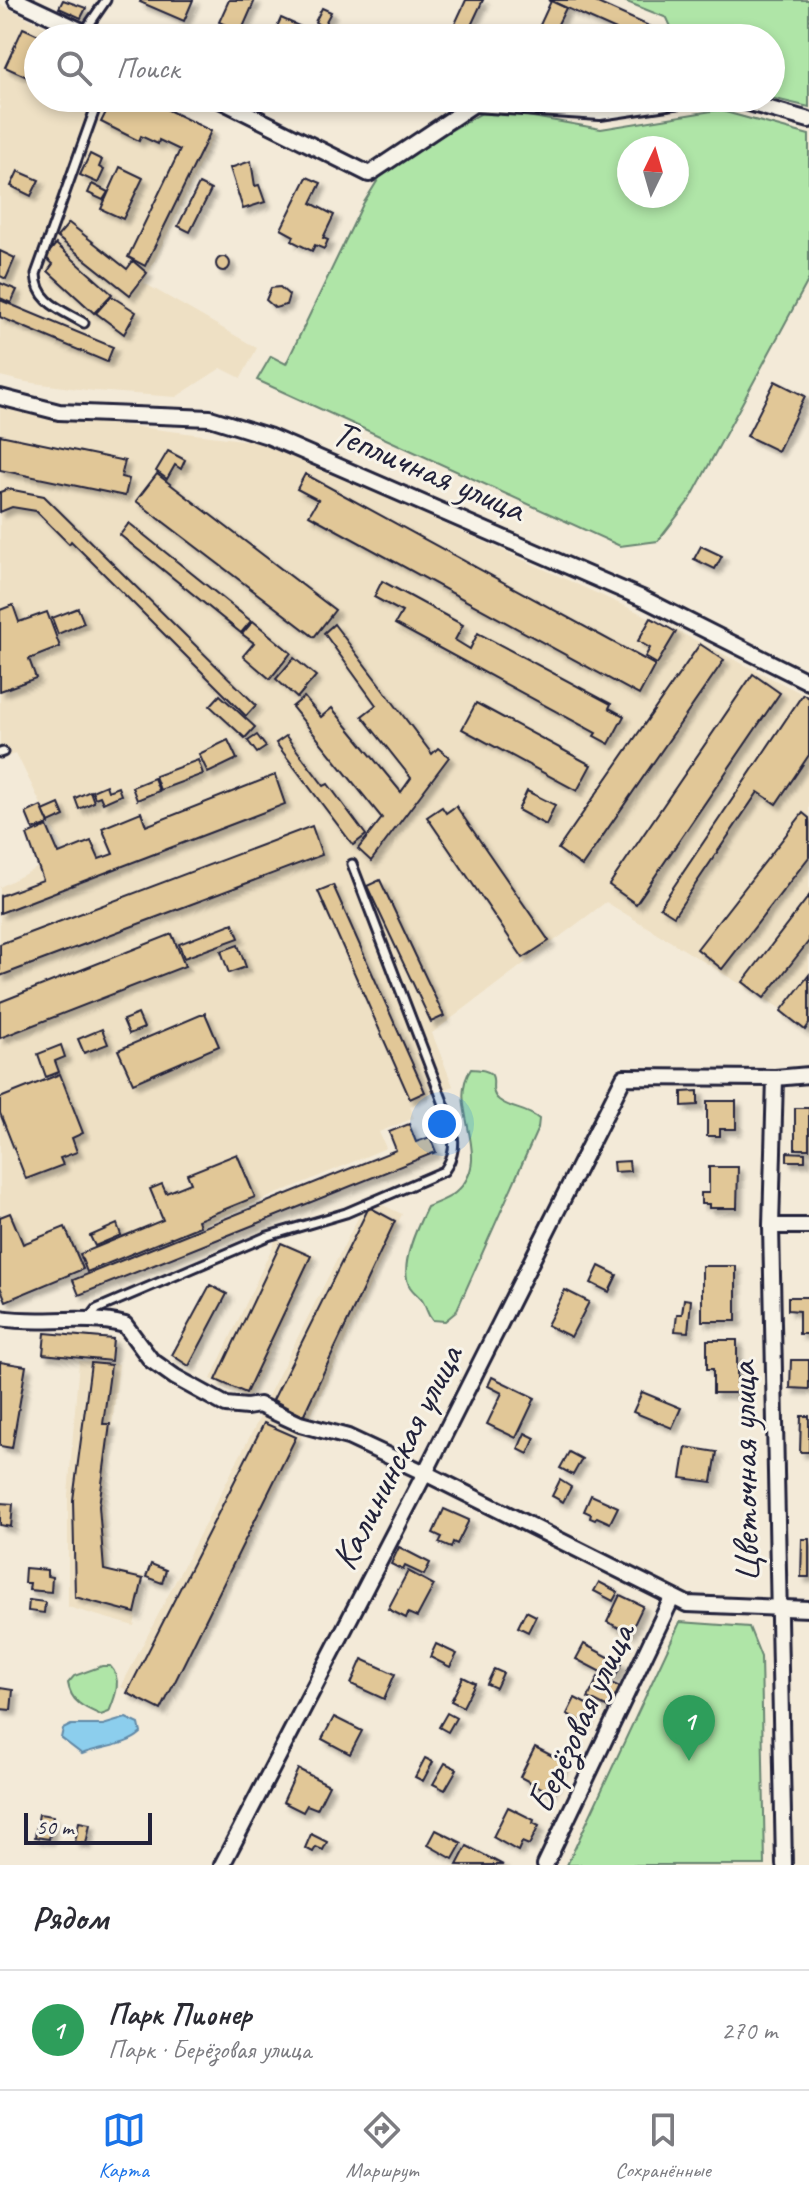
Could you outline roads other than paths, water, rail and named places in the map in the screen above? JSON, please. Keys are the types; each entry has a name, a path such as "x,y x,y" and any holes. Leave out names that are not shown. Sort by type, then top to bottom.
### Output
{"street":[{"path":"16,0 67,24"},
{"path":"244,112 369,174 462,112"},
{"path":"781,112 809,120"},
{"name":"Тепличная улица","path":"0,397 59,412 210,418 268,436 644,599 809,682"},
{"path":"775,1078 809,1075"},
{"name":"Калининская улица","path":"222,1865 425,1473 624,1077 775,1078"},
{"name":"Цветочная улица","path":"775,1078 771,1226 784,1865"},
{"path":"771,1226 809,1226"},
{"path":"0,1318 31,1321 88,1319 125,1325 151,1360 226,1405 259,1405 300,1424 348,1437 687,1604 809,1609"},
{"name":"Берёзовая улица","path":"545,1865 672,1598"}],"lane":[{"path":"95,24 106,0"},
{"path":"84,323 44,299 36,287 36,274 94,112"},
{"path":"88,1319 97,1309 231,1251 268,1236 346,1213 444,1171 451,1161 452,1125 352,864"}],"water":[{"path":"126,1718 139,1724 141,1733 120,1744 82,1754 61,1738 63,1729 71,1725 103,1725"}],"place":[{"name":"Парк Пионер","path":"689,1761"}]}
